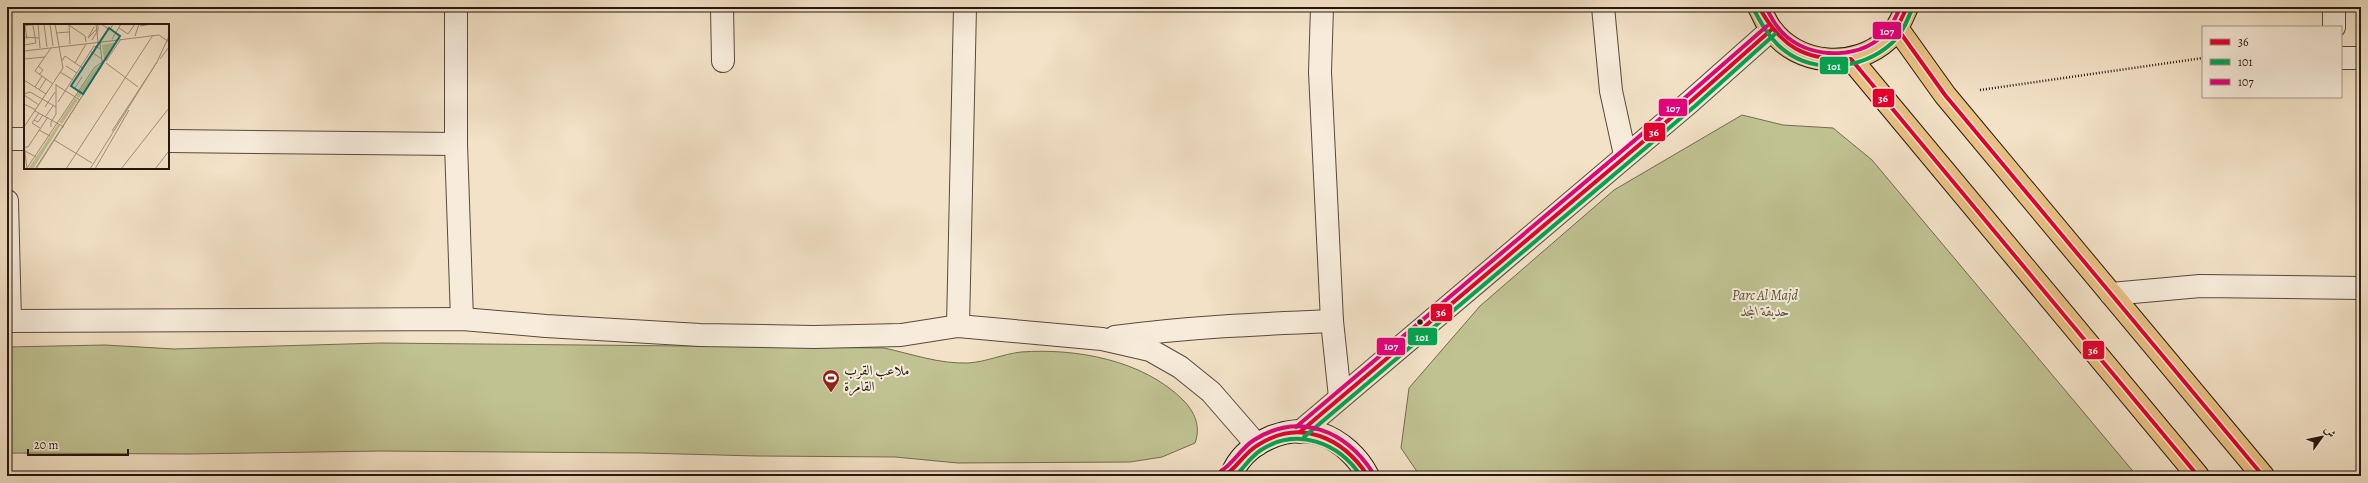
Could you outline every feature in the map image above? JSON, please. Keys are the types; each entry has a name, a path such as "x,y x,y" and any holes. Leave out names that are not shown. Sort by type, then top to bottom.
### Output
{"main road":[{"path":"1759,7 1771,30 1793,50 1832,61 1851,59 1872,52 1889,39 1907,7"},
{"path":"1896,28 1945,95 2263,476"},
{"path":"1851,59 2198,476"}],"street":[{"path":"456,7 456,144 462,319"},
{"path":"722,7 723,61"},
{"path":"958,326 965,7"},
{"path":"1322,7 1320,72 1332,322 1340,397"},
{"path":"1603,7 1611,91 1624,155"},
{"path":"2334,7 2334,26"},
{"path":"1300,432 1624,155 1691,100 1771,30"},
{"path":"2342,58 2361,58"},
{"path":"7,139 24,139"},
{"path":"169,141 456,144"},
{"path":"7,201 9,321 462,319 546,326 684,334 814,337 901,335 958,326 1102,339 1150,350 1180,367 1211,392 1257,445"},
{"path":"2111,294 2200,286 2361,288"},
{"path":"1102,339 1163,330 1218,326 1332,322"},
{"path":"1229,475 1243,457 1257,445 1277,435 1300,432 1321,434 1340,444 1356,457 1368,476"}],"path":[{"path":"1945,95 2202,58"}],"green space":[{"name":"Parc Al Majd حديقة المجد","path":"1742,115 1783,125 1833,128 1872,160 2137,476 1420,476 1401,448 1409,388 1480,306 1614,190"},
{"path":"381,343 884,348 926,358 957,363 988,360 1021,352 1064,352 1086,355 1129,366 1149,375 1167,386 1183,400 1194,415 1197,426 1197,437 1195,443 1162,457 1130,462 958,463 895,457 642,453 380,451 188,454 7,453 7,347 105,345 174,349"}],"transit line":[{"name":"36","path":"1759,7 1767,21 1776,32 1796,49 1807,54 1820,57 1851,59 2198,476"},
{"name":"107","path":"1766,7 1777,27 1787,37 1811,50 1825,53 1852,51 1865,47 1877,40 1887,31 1895,19 1900,7"},
{"name":"36","path":"1907,7 1897,28 1945,95 2263,476"},
{"name":"101","path":"1754,10 1771,37 1778,45 1791,55 1820,65 1835,66 1850,64 1865,59 1892,43 1899,36 1912,9"},
{"name":"107","path":"1296,427 1687,96 1767,26"},
{"name":"36","path":"1300,432 1691,101 1771,30"},
{"name":"101","path":"1304,437 1695,106 1775,34"},
{"name":"107","path":"1221,471 1226,468 1249,443 1271,431 1288,427 1305,427 1321,430 1336,436 1362,458 1373,473"},
{"name":"36","path":"1224,476 1229,473 1253,448 1274,437 1289,433 1304,433 1319,436 1333,442 1358,462 1368,476"},
{"name":"101","path":"1235,476 1261,450 1275,443 1302,439 1316,442 1341,454 1352,464 1361,476"}],"place":[{"name":"ملاعب القرب القامرة","path":"831,393"}]}
